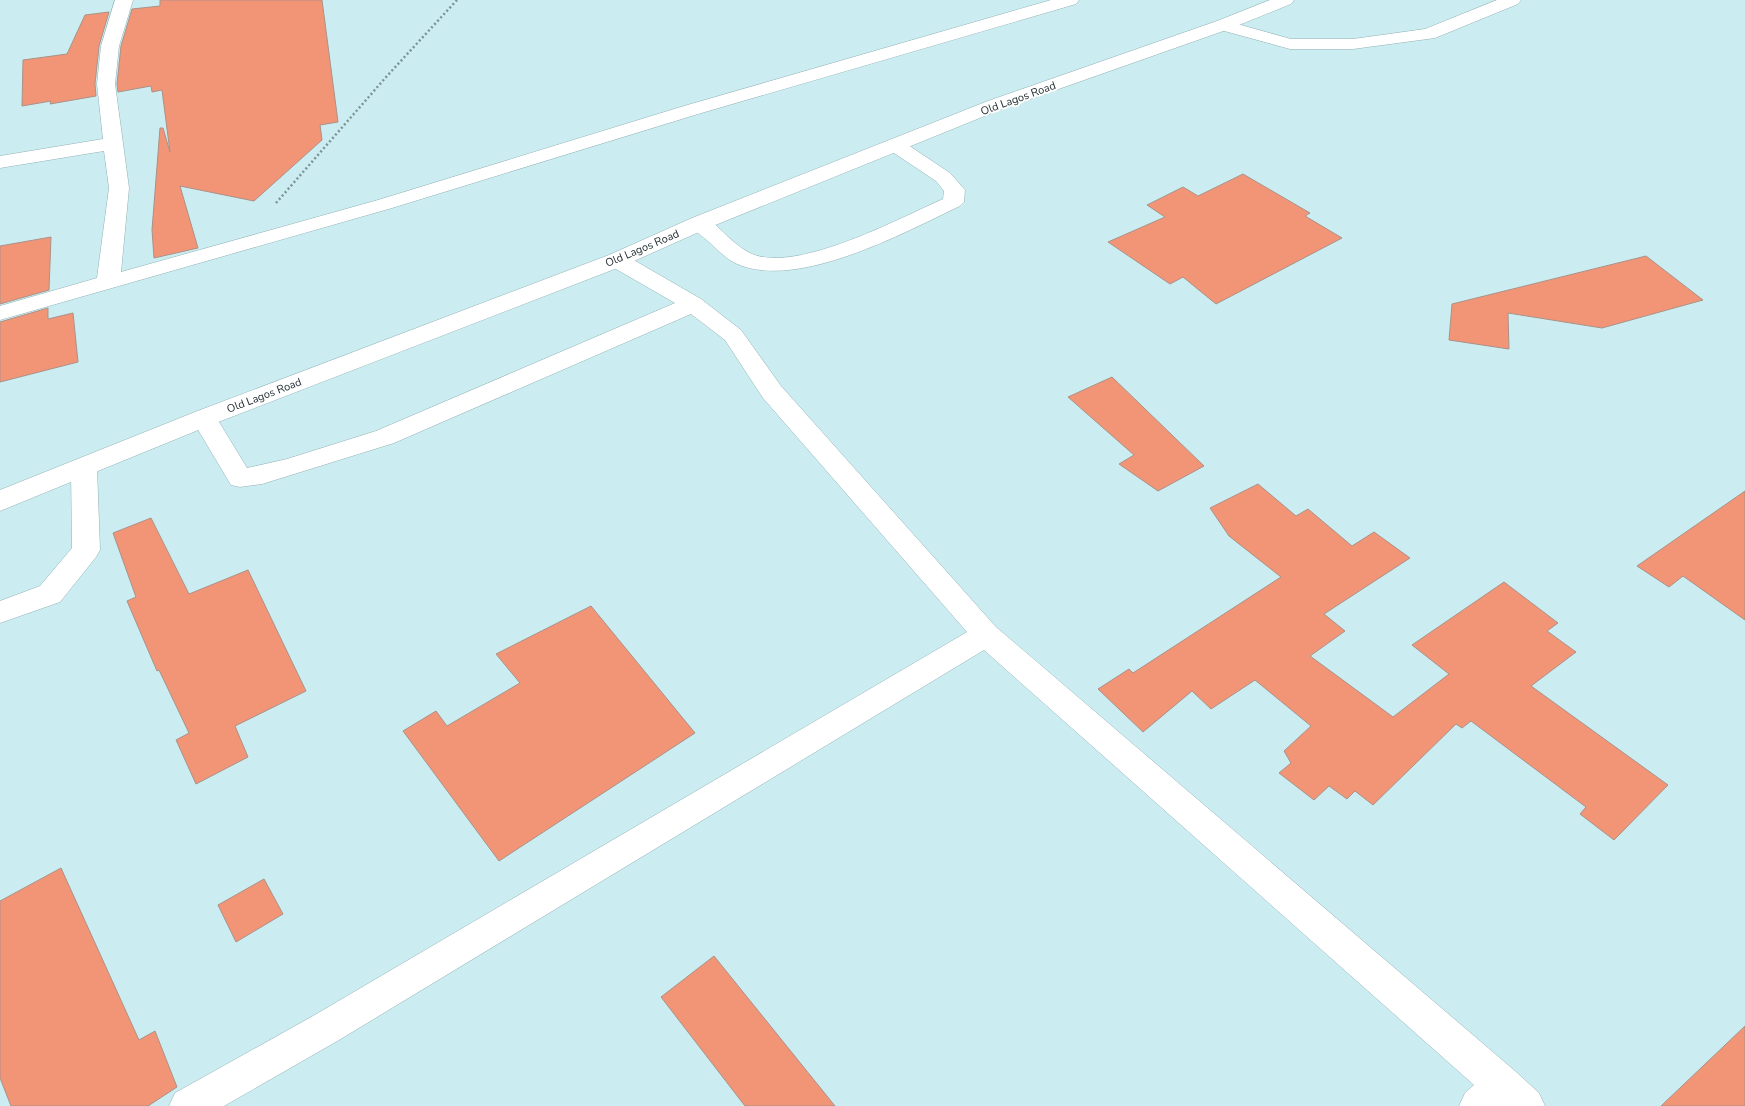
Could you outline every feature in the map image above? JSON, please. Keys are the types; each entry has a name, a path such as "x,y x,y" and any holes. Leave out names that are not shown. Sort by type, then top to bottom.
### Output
{"street":[{"path":"108,283 119,188 106,84 110,46 124,0"},
{"path":"0,313 385,204 690,110 1070,0"},
{"path":"1223,25 1290,44 1353,44 1429,34 1512,0"},
{"name":"Old Lagos Road","path":"0,501 204,418 616,260 700,223 995,105 1223,25 1282,1"},
{"path":"0,162 113,143"},
{"path":"700,223 744,259 766,265 790,264 833,254 953,202 955,190 943,177 894,145"},
{"path":"616,260 693,304 734,335 772,392 986,635 1502,1099"},
{"path":"204,418 240,478 262,475 385,437 693,304"},
{"path":"0,612 50,594 86,550 84,468"},
{"path":"188,1106 326,1028 986,635"}],"path":[{"path":"239,246 387,76 457,0"}],"building":[{"path":"160,0 322,0 338,122 320,125 322,140 254,201 180,186 198,248 154,258 152,230 160,128 163,128 170,152 162,90 152,92 151,86 118,92 117,84 121,46 132,9 160,6"},
{"path":"109,12 99,46 95,84 96,96 50,104 51,101 22,106 23,60 67,54 85,15"},
{"path":"1243,174 1310,213 1305,216 1342,238 1216,304 1183,277 1170,284 1108,242 1165,217 1147,205 1183,187 1198,196"},
{"path":"51,237 49,290 0,304 0,246"},
{"path":"1646,256 1703,300 1602,328 1508,313 1509,349 1449,340 1452,304"},
{"path":"48,308 48,319 73,313 78,362 0,382 0,322"},
{"path":"1112,377 1204,466 1158,491 1119,464 1134,455 1068,397"},
{"path":"1258,484 1296,516 1308,509 1352,546 1374,532 1410,558 1324,614 1345,631 1310,656 1393,717 1449,674 1412,645 1504,582 1558,623 1547,631 1576,652 1531,686 1668,785 1614,840 1580,814 1586,807 1471,721 1462,728 1456,724 1373,805 1355,791 1347,799 1329,786 1314,800 1279,773 1291,763 1284,751 1311,726 1255,680 1211,709 1192,691 1143,732 1098,689 1129,669 1133,673 1281,577 1229,536 1210,508"},
{"path":"1745,491 1745,620 1683,576 1669,587 1637,566"},
{"path":"151,518 189,594 248,570 306,691 235,726 248,757 196,784 176,740 189,733 159,670 157,671 127,601 136,597 113,533"},
{"path":"591,606 695,733 499,861 403,731 436,711 447,726 520,683 496,654"},
{"path":"61,868 139,1040 155,1031 177,1087 148,1106 11,1106 0,1078 0,901"},
{"path":"264,879 283,914 236,942 218,905"},
{"path":"714,956 835,1106 745,1106 661,997"},
{"path":"1745,1026 1745,1106 1661,1106"}]}
